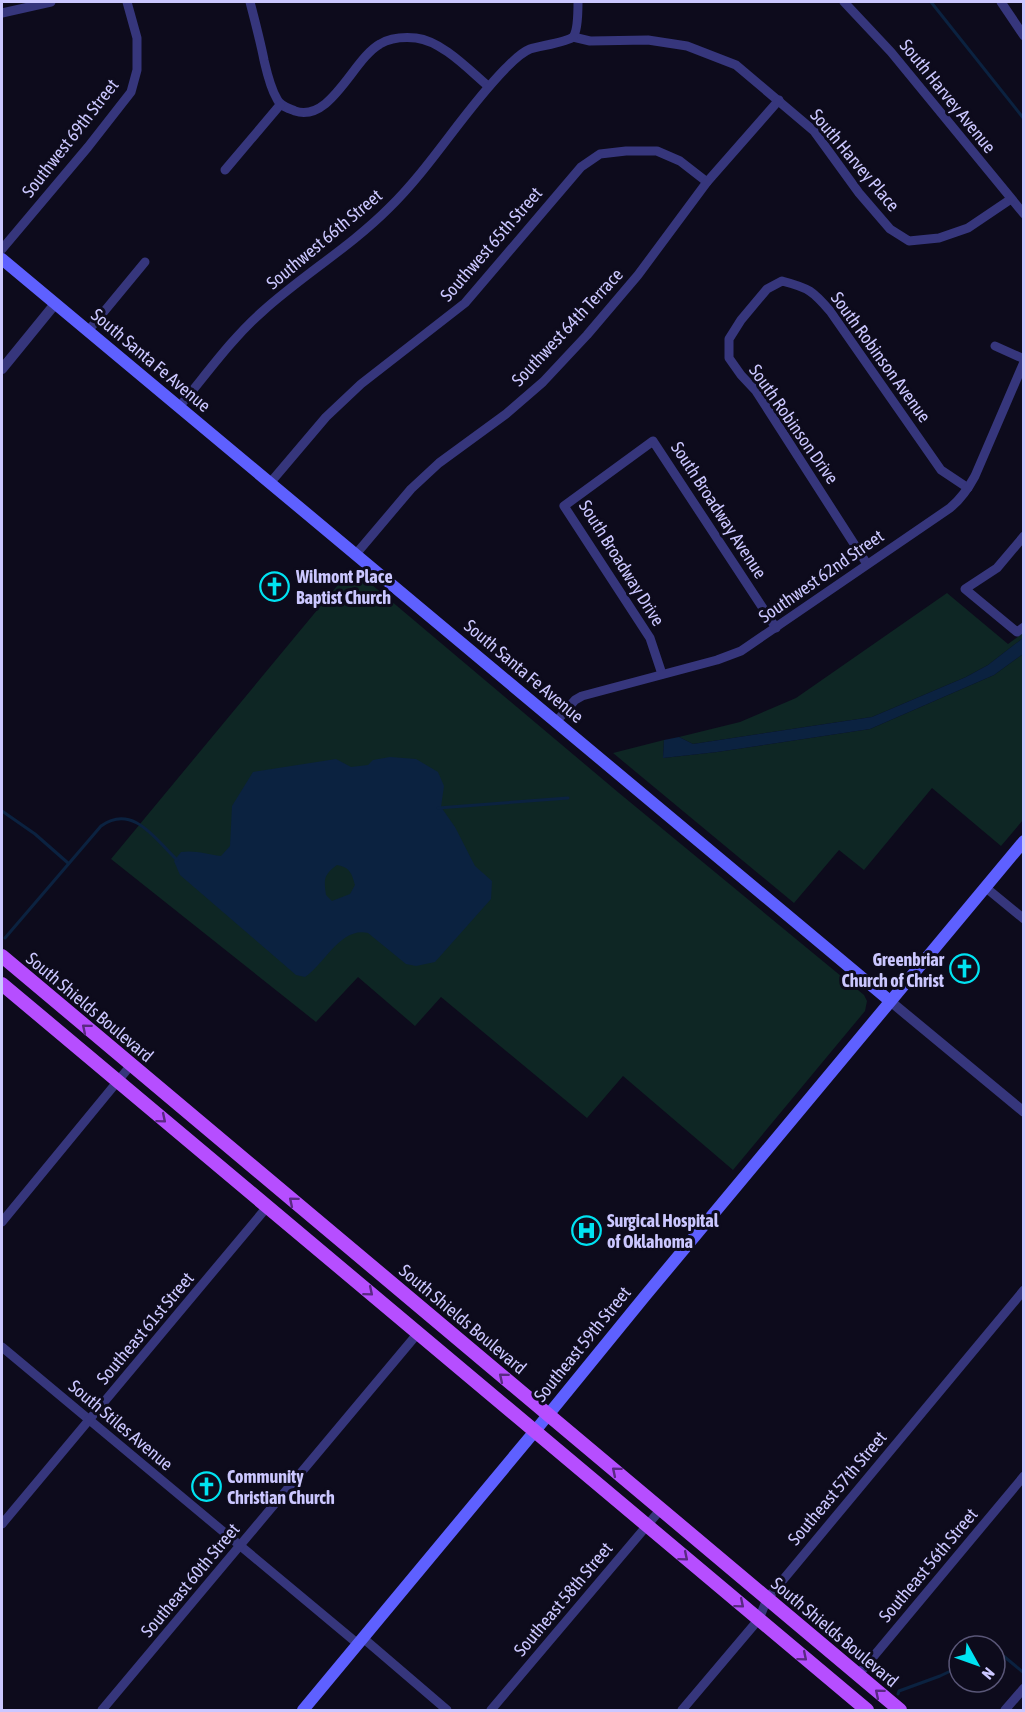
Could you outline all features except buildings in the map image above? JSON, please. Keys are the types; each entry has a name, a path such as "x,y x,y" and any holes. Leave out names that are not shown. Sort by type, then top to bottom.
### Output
{"main road":[{"name":"South Santa Fe Avenue","path":"2,259 890,1000"},
{"name":"Southeast 59th Street","path":"303,1710 1023,841"},
{"name":"South Shields Boulevard","path":"2,956 900,1710"},
{"path":"2,984 867,1710"},
{"path":"324,1255 338,1239"}],"street":[{"path":"2,13 51,2"},
{"name":"Southwest 69th Street","path":"2,249 131,92 137,70 137,38 127,2"},
{"path":"250,2 270,81 280,105 303,113 318,110 328,103 367,55 381,43 397,39 416,38 430,42 448,53 489,86"},
{"path":"573,37 576,30 578,2"},
{"name":"South Harvey Avenue","path":"844,2 891,52 1023,214"},
{"path":"1001,2 1023,36"},
{"name":"Southwest 66th Street","path":"179,407 242,332 263,311 367,229 390,207 418,177 489,86 510,63 526,50 545,44 564,42 573,37"},
{"name":"South Harvey Place","path":"573,37 590,41 648,40 687,46 736,66 814,131 859,194 890,229 909,241 939,238 968,228 1011,199"},
{"name":"Southwest 64th Terrace","path":"356,554 411,489 439,463 506,414 543,382 587,336 638,275 707,182 779,100"},
{"path":"225,170 280,105"},
{"name":"Southwest 65th Street","path":"270,483 326,417 361,384 465,303 581,167 600,154 657,151 680,161 707,182"},
{"path":"88,331 145,262"},
{"name":"South Robinson Avenue","path":"755,302 767,289 782,281 815,293 941,470 968,488"},
{"name":"South Robinson Drive","path":"755,302 729,339 729,358 756,391 779,425 867,564"},
{"path":"2,369 56,304"},
{"path":"995,346 1023,363"},
{"name":"Southwest 62nd Street","path":"556,722 575,700 582,696 729,656 753,643 950,508 968,488 1023,363"},
{"name":"South Broadway Avenue","path":"653,441 776,628"},
{"name":"South Broadway Drive","path":"653,441 564,506 650,638 663,674"},
{"path":"1023,536 997,568 965,589 1017,632 1023,627"},
{"path":"985,887 1023,920"},
{"name":"South Santa Fe Avenue","path":"890,1000 1023,1112"},
{"path":"2,1222 131,1065"},
{"name":"Southeast 61st Street","path":"2,1524 267,1207"},
{"name":"Southeast 57th Street","path":"682,1710 759,1619 767,1599 1023,1290"},
{"name":"Southeast 60th Street","path":"102,1710 418,1333"},
{"name":"South Stiles Avenue","path":"2,1347 240,1545 447,1710"},
{"name":"Southeast 56th Street","path":"858,1675 1023,1476"},
{"name":"Southeast 58th Street","path":"491,1710 661,1509"},
{"path":"1005,1710 1023,1688"}],"green space":[{"path":"352,568 864,995 867,1001 865,1011 733,1170 623,1076 587,1118 441,997 415,1026 358,977 316,1022 111,859"},
{"path":"947,593 1008,644 1023,633 1023,638 988,665 966,677 872,717 693,744 679,737 740,722 796,698"},
{"path":"1023,654 1023,820 1001,846 932,788 864,870 839,850 794,903 613,753 664,740 663,758 870,729 994,675"}],"water":[{"path":"1023,638 1023,654 994,675 870,729 663,758 664,740 679,737 693,744 872,717 966,677 988,665"},
{"path":"390,757 416,759 438,772 444,786 441,807 455,827 475,866 492,881 491,899 435,962 416,966 406,964 368,933 358,933 341,941 305,977 296,975 180,875 174,861 181,852 221,856 230,846 232,806 253,772 336,759 351,767 368,765 373,760","holes":["337,865 345,867 350,872 355,885 350,894 332,901 326,895 325,885 329,872"]}],"waterway":[{"path":"931,2 1024,119"},
{"path":"438,808 568,798"},
{"path":"2,811 35,834 68,863"},
{"path":"5,938 101,826 113,820 134,821 152,834 177,860"},
{"path":"1007,1659 1024,1673"},
{"path":"898,1694 899,1691 947,1673"}],"place":[{"name":"Wilmont Place Baptist Church","path":"275,586"},
{"name":"Greenbriar Church of Christ","path":"965,969"},
{"name":"Surgical Hospital of Oklahoma","path":"586,1230"},
{"name":"Community Christian Church","path":"206,1486"}]}
